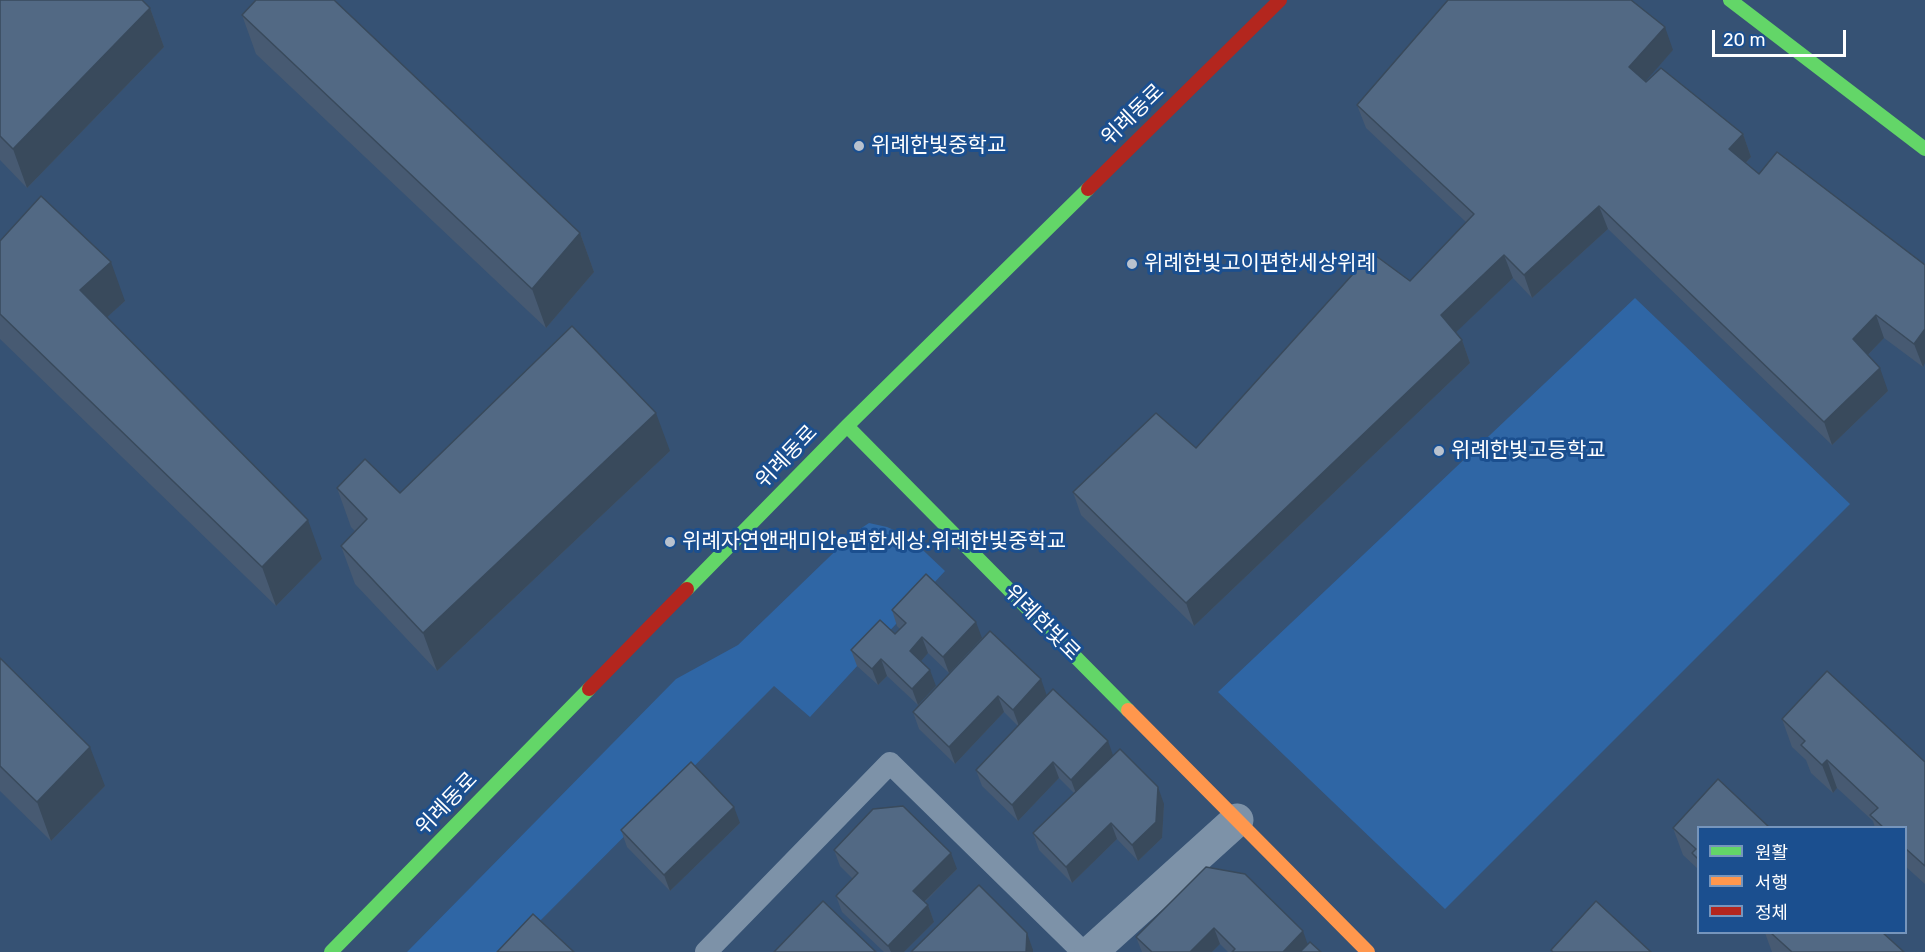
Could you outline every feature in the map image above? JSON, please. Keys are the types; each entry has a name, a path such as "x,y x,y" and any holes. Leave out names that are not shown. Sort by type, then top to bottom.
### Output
{"street":[{"name":"위례동로","path":"331,952 847,426 1280,0"},
{"path":"1730,0 1925,149"},
{"name":"위례한빛로","path":"847,426 1368,952"},
{"path":"1091,952 1237,820"}],"lane":[{"path":"706,952 890,763 1083,952"}],"shaded area":[{"path":"1635,298 1850,504 1445,909 1218,692"},
{"path":"869,523 887,527 908,536 945,571 810,717 774,686 509,952 407,952 676,679 738,645 854,533"}],"building":[{"path":"0,0 142,0 150,8 13,149 0,136"},
{"path":"256,0 334,0 580,233 532,289 242,15"},
{"path":"1448,0 1631,0 1665,27 1629,67 1646,82 1661,68 1743,134 1729,149 1759,174 1777,152 1925,265 1925,329 1914,344 1876,315 1853,339 1880,368 1824,422 1599,206 1524,275 1504,255 1441,315 1462,340 1186,603 1073,492 1156,413 1196,448 1372,253 1410,281 1474,214 1357,105"},
{"path":"41,196 111,262 80,290 308,520 262,567 0,314 0,241"},
{"path":"572,326 656,413 423,633 341,546 367,519 337,488 365,459 400,493"},
{"path":"926,574 976,622 943,657 922,637 910,651 930,670 912,689 881,659 872,669 851,650 880,620 895,634 906,623 892,610"},
{"path":"990,631 1041,679 1013,710 998,696 949,747 913,712"},
{"path":"0,658 90,747 37,802 0,766"},
{"path":"1827,671 1925,762 1925,866 1907,850 1907,826 1882,826 1870,815 1878,808 1827,760 1822,765 1801,745 1805,741 1782,719"},
{"path":"1053,689 1108,741 1071,780 1053,762 1012,805 976,770"},
{"path":"1120,749 1158,787 1156,822 1132,845 1111,823 1066,867 1033,833"},
{"path":"691,762 734,807 664,875 621,830"},
{"path":"1718,779 1768,826 1697,826 1697,858 1692,853 1696,849 1673,828"},
{"path":"903,806 951,853 913,891 928,905 888,946 836,896 858,873 834,850 873,809"},
{"path":"1206,867 1245,874 1303,931 1283,952 1232,952 1235,949 1214,928 1190,952 1152,952 1136,937"},
{"path":"979,885 1027,933 1026,952 911,952"},
{"path":"823,901 876,952 774,952"},
{"path":"1596,901 1651,952 1553,952 1551,950"},
{"path":"533,914 574,952 497,952"},
{"path":"1772,934 1884,934 1904,952 1792,952"},
{"path":"1310,942 1321,952 1300,952"}],"traffic: fast":[{"path":"1730,0 1925,149"},
{"path":"687,589 847,426 1088,189"},
{"path":"847,426 1128,710"},
{"path":"331,952 589,689"}],"traffic: slow":[{"path":"1128,710 1368,952"}],"traffic: jam":[{"path":"1088,189 1280,0"},
{"path":"589,689 687,589"}],"place":[{"name":"위례한빛중학교","path":"859,146"},
{"name":"위례한빛고이편한세상위례","path":"1132,264"},
{"name":"위례한빛고등학교","path":"1439,451"},
{"name":"위례자연앤래미안e편한세상.위례한빛중학교","path":"670,542"}]}
